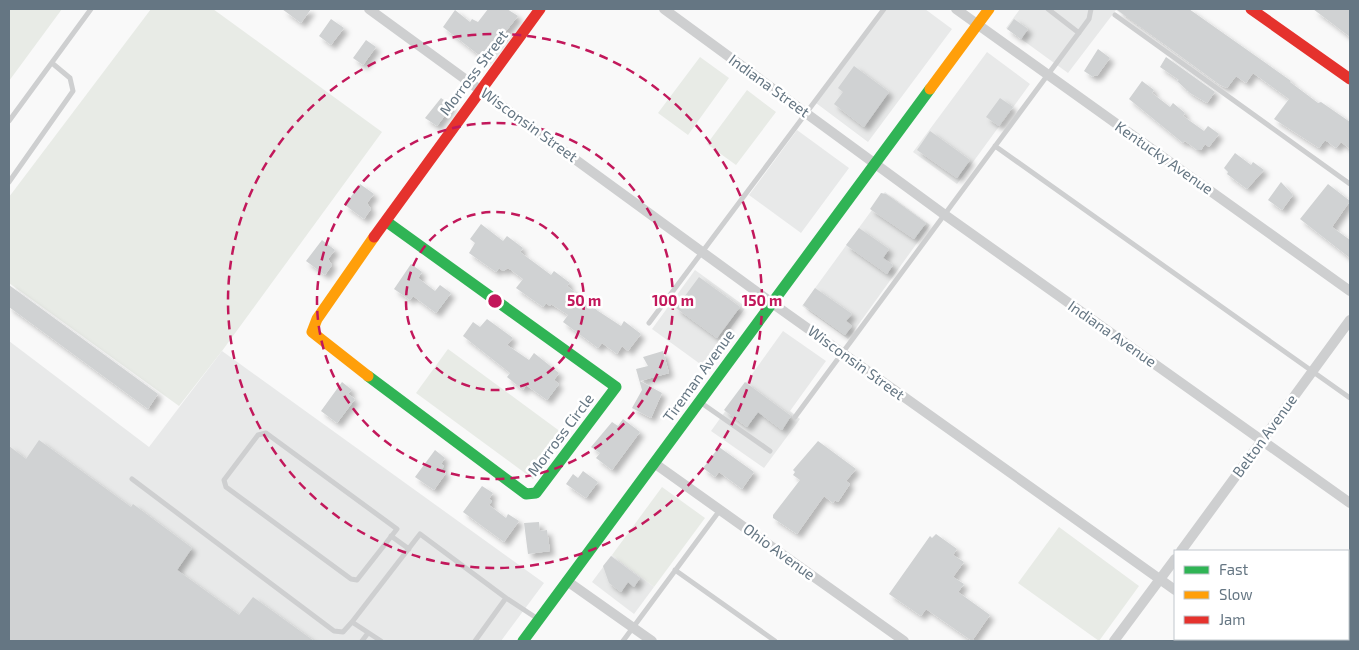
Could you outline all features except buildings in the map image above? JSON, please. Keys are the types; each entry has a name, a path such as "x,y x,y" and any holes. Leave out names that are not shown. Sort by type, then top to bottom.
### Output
{"street":[{"name":"Wisconsin Street","path":"369,9 772,303 1174,589"},
{"name":"Morross Street","path":"432,155 540,9"},
{"name":"Indiana Street","path":"664,9 875,164"},
{"name":"Kentucky Avenue","path":"956,9 1350,291"},
{"name":"Tireman Avenue","path":"522,641 990,9"},
{"path":"1251,9 1350,79"},
{"name":"Morross Circle","path":"387,222 437,256 616,387 536,492 531,495 526,494 329,348 312,332 317,319 387,222 432,155"},
{"name":"Indiana Avenue","path":"875,164 1350,503"},
{"name":"Belton Avenue","path":"1182,550 1350,320"},
{"name":"Ohio Avenue","path":"654,463 904,641"},
{"path":"1114,641 1174,560"},
{"path":"567,581 652,641"}],"lane":[{"path":"9,121 91,9"},
{"path":"649,323 884,9"},
{"path":"1048,9 1079,33"},
{"path":"795,417 1079,33 1089,19 1091,9"},
{"path":"1115,15 1350,184"},
{"path":"9,182 73,91 70,78 52,63"},
{"path":"995,146 1350,398"},
{"path":"700,402 770,451"},
{"path":"266,433 397,530 391,536 357,580 351,579 226,487 224,480 258,435 266,433"},
{"path":"132,479 334,631 343,632 352,622 420,534 506,598 539,619"},
{"path":"623,641 720,510"},
{"path":"391,536 409,549"},
{"path":"675,570 775,641"},
{"path":"475,641 506,598"},
{"path":"352,622 381,641"},
{"path":"362,641 368,633"}],"shaded area":[{"path":"9,9 62,9 9,81"},
{"path":"151,9 213,9 382,132 222,351 179,406 9,283 9,197"},
{"path":"886,9 925,9 952,29 868,142 816,103"},
{"path":"1020,9 1191,9 1164,44 1116,10 1068,73 1006,28"},
{"path":"987,52 1030,84 957,184 913,152"},
{"path":"700,57 729,78 688,135 658,113"},
{"path":"747,90 776,112 736,165 707,144"},
{"path":"797,130 849,168 801,233 749,195"},
{"path":"885,192 930,225 848,339 802,306"},
{"path":"695,270 746,307 703,366 652,329"},
{"path":"783,331 826,361 790,411 800,419 764,468 711,431"},
{"path":"9,341 149,447 222,351 544,583 501,641 9,641"},
{"path":"448,349 565,435 533,479 416,393"},
{"path":"662,487 705,518 654,587 612,555"},
{"path":"1059,527 1139,586 1099,641 1018,583"},
{"path":"612,555 654,587 634,614 592,582"}],"traffic: fast":[{"path":"523,641 930,89"},
{"path":"368,376 526,494 536,493 616,387 387,222"}],"traffic: slow":[{"path":"930,89 989,9"},
{"path":"368,376 312,332 317,319 374,237"}],"traffic: jam":[{"path":"374,237 540,9"},
{"path":"1251,9 1350,79"}]}
